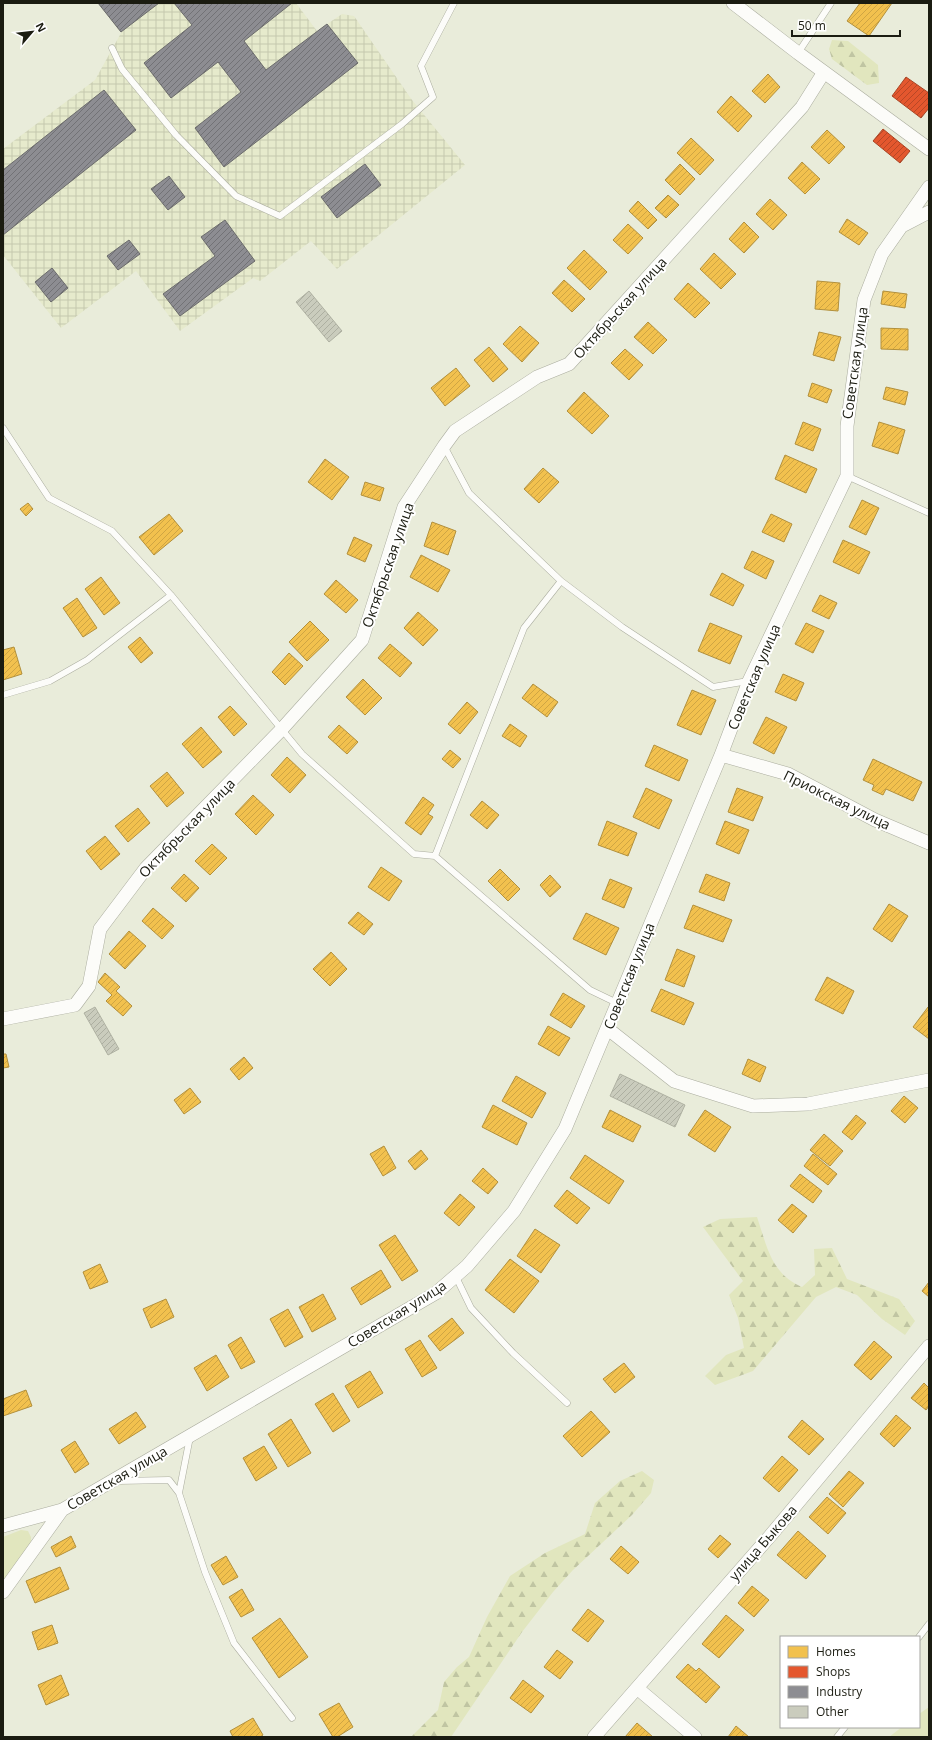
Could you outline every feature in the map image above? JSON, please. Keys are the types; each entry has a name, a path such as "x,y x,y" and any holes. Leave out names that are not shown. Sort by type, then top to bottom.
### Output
{"street":[{"path":"733,3 798,53 929,149"},
{"name":"Октябрьская улица","path":"3,1019 74,1005 89,986 100,929 146,868 281,730 362,640 404,507 444,446 455,432 537,377 569,364 802,107 824,72"},
{"name":"Советская улица","path":"3,1526 62,1510 436,1293 456,1277 514,1211 565,1129 608,1029 750,681 848,476 847,426 864,300 882,254 929,187"},
{"name":"Советская улица","path":"903,226 929,212"},
{"name":"Приокская улица","path":"721,755 788,774 875,820 929,843"},
{"path":"608,1029 674,1081 753,1106 808,1104 929,1080"},
{"name":"улица Быкова","path":"594,1737 770,1536 929,1346"},
{"name":"Советская улица","path":"3,1592 62,1510"},
{"path":"637,1688 695,1737"}],"lane":[{"path":"112,48 122,69 176,135 236,196 280,216 402,124 433,97 422,66 454,3"},
{"path":"798,53 831,3"},
{"path":"3,428 49,498 112,531 171,595 302,754 414,854 435,856 590,990 617,1004"},
{"path":"444,446 469,493 561,581 622,627 713,687 750,681"},
{"path":"848,476 929,513"},
{"path":"435,856 524,628 561,581"},
{"path":"3,695 50,682 87,660 171,595"},
{"path":"456,1277 471,1308 513,1353 567,1403"},
{"path":"179,1493 190,1436"},
{"path":"111,1482 169,1480 179,1493 205,1572 234,1643 292,1718"},
{"path":"920,1636 929,1624"},
{"path":"837,1737 845,1728"}],"shaded area":[{"path":"98,3 296,3 317,31 342,14 354,16 412,100 465,165 337,269 311,241 260,281 253,278 180,331 136,271 61,328 3,255 3,149 95,80 121,33"}],"green space":[{"path":"832,40 848,41 878,65 879,83 867,85 832,59 829,49"},
{"path":"757,1217 767,1248 783,1275 802,1287 815,1275 814,1249 832,1248 847,1279 899,1299 915,1321 905,1335 882,1319 857,1295 836,1287 816,1297 753,1371 715,1385 705,1376 726,1355 744,1348 738,1318 729,1295 743,1281 703,1227 720,1219"},
{"path":"642,1471 654,1480 651,1493 632,1515 573,1570 553,1592 522,1632 451,1737 411,1737 438,1710 444,1682 457,1667 469,1657 487,1617 510,1576 545,1553 585,1534 595,1503 620,1481"},
{"path":"21,1530 28,1531 31,1537 31,1542 3,1584 3,1537"},
{"path":"929,1707 929,1737 889,1737 901,1728 920,1728 920,1713"}],"building: Homes":[{"path":"860,3 892,3 869,36 847,21"},
{"path":"768,74 780,87 765,103 752,91"},
{"path":"731,96 752,116 738,132 717,112"},
{"path":"827,130 845,147 829,164 811,147"},
{"path":"691,138 714,160 700,175 677,153"},
{"path":"802,162 820,179 805,194 788,178"},
{"path":"680,164 695,179 680,195 665,180"},
{"path":"668,195 679,205 666,218 655,208"},
{"path":"770,199 787,215 773,230 756,214"},
{"path":"638,201 657,220 648,229 629,211"},
{"path":"847,219 868,233 859,245 839,232"},
{"path":"744,222 759,237 744,253 729,239"},
{"path":"628,224 643,238 628,254 613,240"},
{"path":"584,250 607,272 590,290 567,268"},
{"path":"714,253 736,274 721,289 700,269"},
{"path":"564,280 585,299 572,312 552,293"},
{"path":"817,281 840,283 838,311 815,309"},
{"path":"688,283 710,303 695,318 674,299"},
{"path":"883,291 907,294 905,308 881,304"},
{"path":"648,322 667,340 653,354 634,337"},
{"path":"520,326 539,343 522,362 503,344"},
{"path":"881,328 908,329 908,350 881,349"},
{"path":"819,332 841,337 834,361 813,355"},
{"path":"489,347 508,369 493,382 474,360"},
{"path":"625,349 643,365 629,380 611,363"},
{"path":"456,368 470,386 445,406 431,388"},
{"path":"812,383 832,390 827,403 808,396"},
{"path":"886,387 908,392 905,405 883,399"},
{"path":"584,392 609,416 592,434 567,411"},
{"path":"803,422 821,429 813,451 795,444"},
{"path":"879,422 905,430 898,454 872,446"},
{"path":"785,455 817,469 806,493 775,479"},
{"path":"325,459 349,477 332,500 308,482"},
{"path":"543,468 559,482 539,503 524,489"},
{"path":"365,482 384,488 380,501 361,495"},
{"path":"862,500 879,508 866,535 849,527"},
{"path":"28,503 33,509 26,516 20,509"},
{"path":"169,514 183,531 154,555 139,537"},
{"path":"771,514 792,524 784,542 762,532"},
{"path":"432,522 456,531 448,555 424,546"},
{"path":"354,537 372,545 365,562 347,554"},
{"path":"843,540 870,552 859,574 833,562"},
{"path":"752,551 774,561 766,579 744,568"},
{"path":"421,555 450,570 438,592 410,577"},
{"path":"722,573 744,585 733,606 710,595"},
{"path":"101,577 120,603 104,615 85,589"},
{"path":"336,580 358,600 346,613 324,594"},
{"path":"820,595 837,603 829,619 812,611"},
{"path":"77,598 97,628 83,637 63,608"},
{"path":"418,612 438,630 423,646 404,628"},
{"path":"310,621 329,640 307,661 289,642"},
{"path":"710,623 742,636 730,664 698,651"},
{"path":"806,623 824,631 813,653 795,644"},
{"path":"140,637 153,653 141,663 128,647"},
{"path":"390,644 412,663 400,677 378,658"},
{"path":"14,647 22,674 3,680 3,650"},
{"path":"289,653 303,666 285,685 272,672"},
{"path":"783,674 804,683 796,701 775,692"},
{"path":"363,679 382,698 365,715 346,697"},
{"path":"533,684 558,702 547,717 522,698"},
{"path":"692,690 716,700 701,735 677,725"},
{"path":"467,702 478,712 460,734 448,724"},
{"path":"230,706 247,724 234,736 218,717"},
{"path":"766,717 787,727 774,754 753,743"},
{"path":"510,724 527,736 520,747 502,736"},
{"path":"339,725 358,742 347,754 328,737"},
{"path":"201,727 222,752 203,768 182,744"},
{"path":"654,745 688,760 679,781 645,766"},
{"path":"450,750 461,759 453,768 442,759"},
{"path":"287,757 306,775 290,793 271,775"},
{"path":"873,759 922,782 913,801 886,789 883,795 872,790 874,785 863,780"},
{"path":"167,772 184,793 167,807 150,786"},
{"path":"646,788 672,800 659,829 633,817"},
{"path":"737,788 763,797 753,821 728,812"},
{"path":"253,795 274,815 256,835 235,814"},
{"path":"423,797 434,805 428,814 433,817 421,835 405,823"},
{"path":"482,801 499,815 487,829 470,815"},
{"path":"138,808 150,823 128,842 115,826"},
{"path":"607,821 637,833 628,856 598,845"},
{"path":"725,821 749,830 739,854 716,844"},
{"path":"105,836 120,854 101,870 86,851"},
{"path":"212,844 227,858 210,875 195,861"},
{"path":"381,867 402,881 389,901 368,887"},
{"path":"500,869 520,889 508,901 488,881"},
{"path":"184,874 199,888 186,902 171,888"},
{"path":"706,874 730,883 724,901 699,892"},
{"path":"550,875 561,887 550,897 540,885"},
{"path":"610,879 632,888 624,908 602,899"},
{"path":"889,904 908,916 892,942 873,929"},
{"path":"693,905 732,920 723,942 684,928"},
{"path":"153,908 174,926 162,939 142,921"},
{"path":"358,912 373,924 364,935 348,923"},
{"path":"586,913 619,928 606,955 573,939"},
{"path":"129,931 146,946 125,969 109,954"},
{"path":"677,949 695,956 684,987 665,980"},
{"path":"331,952 347,969 330,986 313,969"},
{"path":"105,973 120,987 116,991 132,1006 123,1016 106,1001 112,995 98,982"},
{"path":"827,977 854,991 843,1014 815,1000"},
{"path":"661,989 694,1003 684,1025 651,1011"},
{"path":"563,993 585,1006 571,1028 550,1015"},
{"path":"929,1007 929,1039 913,1027"},
{"path":"548,1026 570,1038 559,1056 538,1044"},
{"path":"3,1054 6,1054 9,1067 3,1068"},
{"path":"244,1057 253,1068 239,1080 230,1069"},
{"path":"748,1059 766,1067 760,1082 742,1074"},
{"path":"516,1076 546,1093 532,1118 502,1101"},
{"path":"190,1088 201,1102 184,1114 174,1100"},
{"path":"904,1096 918,1108 905,1123 891,1111"},
{"path":"493,1105 527,1123 517,1145 482,1127"},
{"path":"610,1110 641,1126 633,1142 602,1127"},
{"path":"705,1110 731,1127 715,1152 688,1135"},
{"path":"856,1115 866,1123 852,1140 842,1132"},
{"path":"824,1134 843,1151 830,1166 810,1150"},
{"path":"384,1146 396,1168 383,1176 370,1154"},
{"path":"421,1150 428,1159 415,1170 408,1161"},
{"path":"813,1154 837,1174 828,1185 804,1166"},
{"path":"585,1155 624,1181 609,1204 570,1178"},
{"path":"483,1168 498,1182 488,1194 472,1181"},
{"path":"800,1174 822,1191 813,1203 790,1186"},
{"path":"567,1190 590,1208 577,1224 554,1206"},
{"path":"460,1194 475,1207 459,1226 444,1213"},
{"path":"792,1204 807,1216 793,1233 778,1220"},
{"path":"535,1229 560,1245 541,1273 517,1256"},
{"path":"395,1235 418,1271 402,1281 379,1245"},
{"path":"510,1259 539,1281 514,1313 485,1290"},
{"path":"100,1264 108,1282 90,1289 83,1272"},
{"path":"381,1270 391,1287 361,1305 351,1288"},
{"path":"929,1282 929,1297 922,1291"},
{"path":"323,1294 336,1319 312,1332 299,1307"},
{"path":"166,1299 174,1317 151,1328 143,1309"},
{"path":"288,1309 303,1337 285,1347 270,1319"},
{"path":"452,1318 464,1333 440,1351 428,1336"},
{"path":"241,1337 255,1362 241,1369 228,1345"},
{"path":"420,1340 437,1368 422,1377 405,1349"},
{"path":"874,1341 892,1357 871,1380 854,1365"},
{"path":"216,1355 229,1377 207,1391 194,1368"},
{"path":"624,1363 635,1377 615,1393 603,1379"},
{"path":"370,1371 383,1393 358,1408 345,1386"},
{"path":"924,1383 929,1388 929,1406 926,1410 911,1398"},
{"path":"26,1390 32,1406 3,1416 3,1399"},
{"path":"333,1393 350,1421 333,1432 315,1404"},
{"path":"591,1411 610,1432 582,1457 563,1436"},
{"path":"136,1412 146,1427 119,1444 109,1429"},
{"path":"896,1415 911,1428 894,1447 880,1434"},
{"path":"291,1419 311,1453 288,1467 268,1434"},
{"path":"802,1420 824,1439 809,1455 788,1437"},
{"path":"75,1441 89,1464 75,1473 61,1450"},
{"path":"264,1446 277,1468 256,1481 243,1458"},
{"path":"782,1456 798,1470 779,1492 763,1478"},
{"path":"849,1471 864,1483 843,1507 829,1494"},
{"path":"827,1497 846,1513 828,1534 809,1517"},
{"path":"798,1531 826,1556 806,1579 777,1555"},
{"path":"720,1535 731,1544 718,1558 708,1549"},
{"path":"71,1536 76,1547 56,1557 51,1547"},
{"path":"621,1546 639,1562 628,1574 610,1559"},
{"path":"226,1556 238,1577 223,1585 211,1565"},
{"path":"60,1567 69,1589 35,1603 26,1581"},
{"path":"752,1586 769,1600 754,1617 738,1603"},
{"path":"242,1589 254,1610 241,1617 229,1597"},
{"path":"588,1609 604,1621 588,1642 572,1630"},
{"path":"726,1615 744,1630 719,1658 702,1644"},
{"path":"280,1618 308,1657 279,1678 252,1638"},
{"path":"52,1625 58,1643 38,1650 32,1632"},
{"path":"557,1650 573,1662 560,1679 544,1667"},
{"path":"688,1664 696,1671 699,1668 720,1687 706,1703 676,1677"},
{"path":"61,1675 69,1695 46,1705 38,1685"},
{"path":"523,1680 544,1696 531,1713 510,1698"},
{"path":"339,1703 353,1727 337,1737 333,1737 319,1714"},
{"path":"253,1718 263,1735 260,1737 233,1737 230,1731"},
{"path":"637,1723 653,1737 625,1737"},
{"path":"736,1726 749,1737 728,1737"}],"building: Shops":[{"path":"906,77 929,93 929,108 921,118 892,96"},
{"path":"883,129 910,151 900,163 873,141"}],"building: Industry":[{"path":"98,3 159,3 121,32"},
{"path":"174,3 292,3 244,41 266,70 327,24 358,63 224,167 195,128 241,92 218,62 171,98 144,63 192,25"},
{"path":"104,90 136,130 3,235 3,170"},
{"path":"365,164 381,185 337,218 321,197"},
{"path":"169,176 185,197 168,210 151,189"},
{"path":"225,220 255,261 180,316 163,294 215,256 201,237"},
{"path":"129,240 140,254 118,270 107,256"},
{"path":"52,268 68,288 51,302 35,282"}],"building: Other":[{"path":"309,291 342,331 329,342 296,302"},
{"path":"95,1007 119,1049 108,1055 84,1013"},
{"path":"620,1074 685,1105 675,1127 610,1096"}]}
